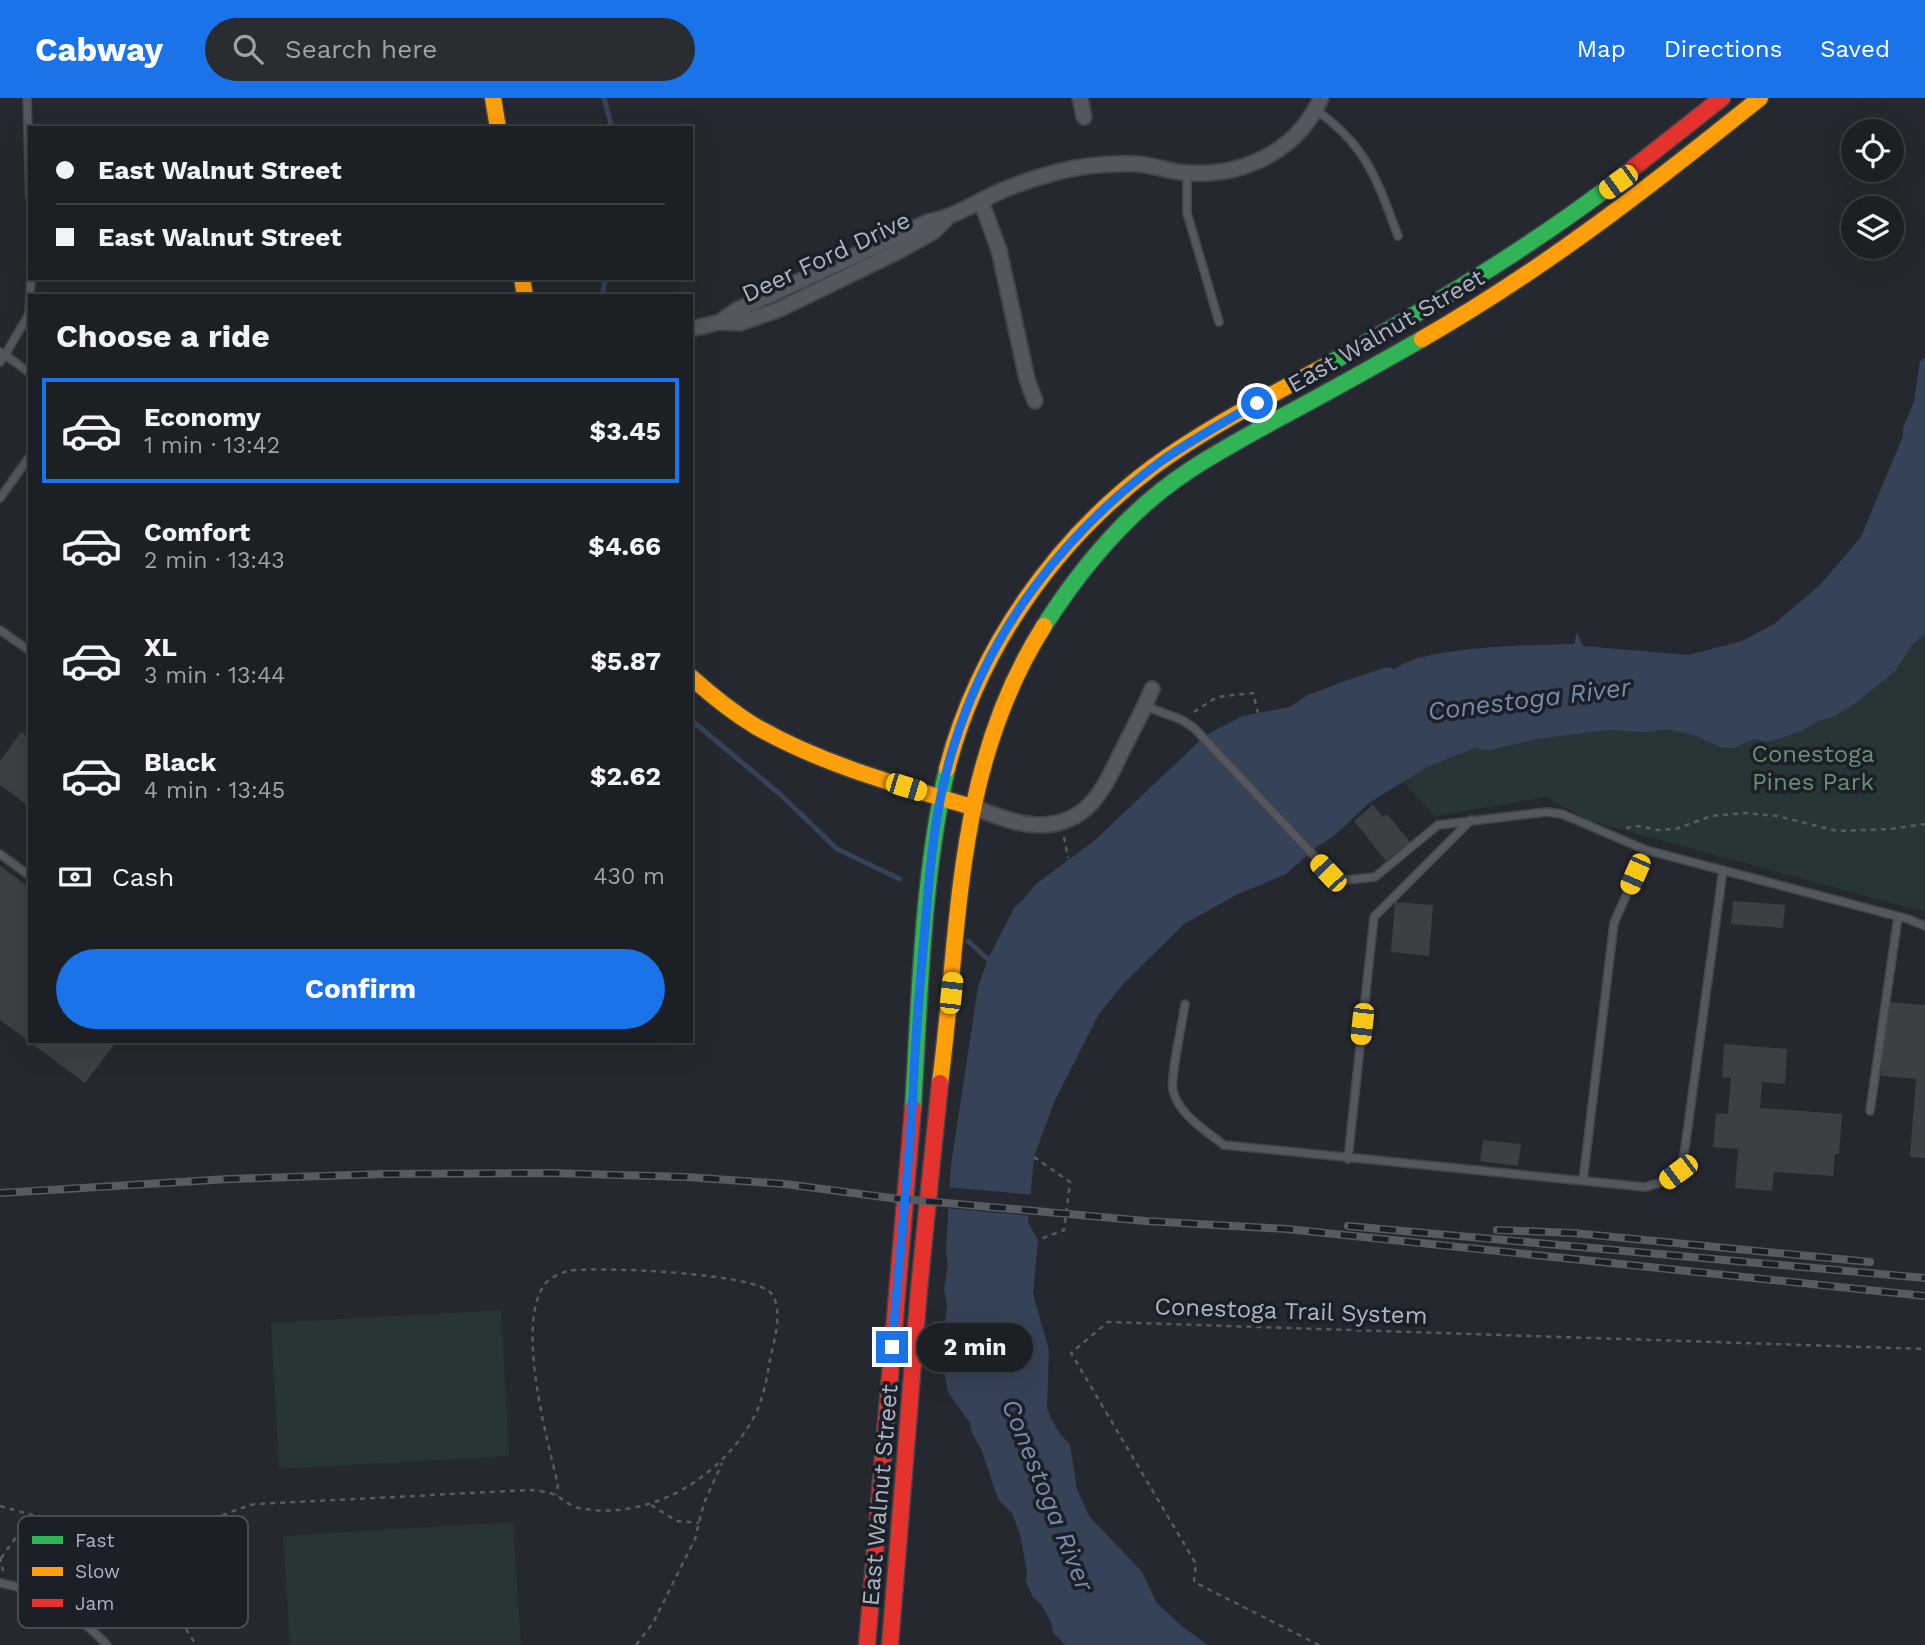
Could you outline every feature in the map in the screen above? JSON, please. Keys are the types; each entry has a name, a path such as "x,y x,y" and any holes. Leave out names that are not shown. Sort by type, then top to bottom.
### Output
{"main road":[{"path":"493,98 498,126"},
{"name":"East Walnut Street","path":"867,1645 908,1182 917,1016 931,857 953,747 963,718 1001,637 1025,598 1058,557 1120,495 1160,462 1209,430 1426,309 1504,262 1618,182 1722,98"},
{"name":"East Walnut Street","path":"890,1645 930,1169 964,860 972,807 993,729 1029,652 1076,577 1133,515 1174,481 1517,282 1632,201 1760,98"},
{"path":"693,679 728,709 783,743 845,769 972,807"}],"street":[{"path":"1080,98 1084,117"},
{"name":"Deer Ford Drive","path":"693,329 719,322 737,310 928,222 946,219 1028,181 1087,166 1115,163 1142,164 1187,173 1218,173 1258,162 1298,134 1318,104"},
{"path":"981,201 999,250 1027,379 1035,401"},
{"path":"972,807 1028,824 1061,821 1081,812 1099,796 1152,689"}],"lane":[{"path":"27,98 28,131"},
{"path":"1318,104 1344,131 1370,166 1398,236"},
{"path":"1187,173 1187,213 1219,322"},
{"path":"28,316 2,356 28,372"},
{"path":"0,498 28,459"},
{"path":"0,630 28,650"},
{"path":"1145,706 1182,720 1203,738 1335,878 1367,880 1382,873 1437,825 1546,811 1562,814 1646,850 1925,926"},
{"path":"1348,1158 1374,917 1472,819"},
{"path":"1583,1181 1614,923 1646,850"},
{"path":"0,854 28,875"},
{"path":"1185,1004 1172,1088 1178,1103 1198,1124 1224,1144 1645,1187 1665,1181 1678,1172 1684,1155 1723,870"},
{"path":"1870,1111 1898,917"},
{"path":"0,1583 18,1588"},
{"path":"92,1628 107,1645"}],"path":[{"path":"1182,720 1217,697 1253,694 1258,713"},
{"path":"1616,837 1626,827 1676,829 1711,816 1744,813 1777,816 1837,831 1890,829 1925,824"},
{"path":"1061,821 1068,858"},
{"path":"1034,1157 1070,1182 1064,1230 1038,1240"},
{"path":"556,1495 558,1485 537,1392 534,1317 537,1299 547,1281 565,1272 622,1268 658,1270 763,1286 772,1294 777,1317 766,1382 758,1408 745,1433 722,1462 704,1503 695,1539 653,1623 636,1645"},
{"name":"Conestoga Trail System","path":"1319,1645 1194,1582 1196,1564 1071,1353 1108,1322 1925,1349"},
{"path":"221,1516 256,1504 531,1490 556,1495 566,1504 579,1508 608,1511 650,1505 692,1484 722,1462"},
{"path":"650,1505 677,1521 699,1523"},
{"path":"0,1506 38,1516"},
{"path":"1,1558 18,1535"},
{"path":"186,1628 196,1645"}],"green space":[{"name":"Conestoga Pines Park","path":"1925,496 1925,912 1590,821 1546,797 1435,816 1362,738 1763,670"},
{"path":"501,1310 509,1456 279,1469 271,1323"},
{"path":"513,1522 521,1645 290,1645 283,1536"}],"water":[{"name":"Conestoga River","path":"1925,358 1925,634 1912,645 1895,671 1857,702 1835,716 1802,731 1769,742 1754,739 1734,748 1720,747 1693,735 1666,729 1648,732 1606,730 1537,739 1489,750 1475,748 1427,767 1369,803 1335,835 1314,849 1286,874 1236,895 1184,924 1125,982 1099,1014 1055,1100 1034,1157 1028,1222 1038,1240 1033,1294 1049,1350 1047,1409 1057,1430 1070,1445 1077,1489 1089,1516 1142,1572 1156,1602 1180,1625 1208,1645 1065,1645 1053,1632 1051,1622 1026,1582 1027,1572 1020,1534 1012,1513 998,1499 970,1423 948,1392 945,1378 944,1333 947,1305 944,1289 948,1266 946,1250 951,1165 978,987 988,959 1014,908 1036,884 1094,841 1206,735 1243,716 1290,707 1308,695 1348,680 1387,667 1395,669 1409,661 1454,651 1574,644 1577,632 1583,646 1689,655 1742,641 1774,624 1820,585 1861,537 1903,436 1903,428 1914,402 1920,361"}],"pier":[{"path":"946,1187 1034,1195 1032,1216 945,1208"}],"building":[{"path":"21,732 28,737 28,806 0,785 0,761"},
{"path":"1373,805 1383,817 1387,814 1410,842 1386,861 1354,821"},
{"path":"0,866 28,887 28,1041 0,1020"},
{"path":"1733,901 1785,905 1783,928 1731,924"},
{"path":"1395,902 1433,905 1429,956 1391,952"},
{"path":"1887,1002 1925,1005 1925,1158 1910,1157 1916,1079 1881,1076"},
{"path":"31,1043 115,1043 85,1083"},
{"path":"1724,1044 1787,1049 1785,1084 1762,1082 1760,1108 1842,1114 1839,1154 1835,1154 1833,1176 1774,1172 1772,1191 1735,1188 1738,1149 1713,1147 1716,1113 1728,1114 1731,1078 1722,1077"},
{"path":"1483,1140 1521,1144 1518,1166 1480,1161"}],"waterway":[{"path":"604,98 611,126"},
{"path":"602,294 606,280"},
{"path":"693,722 781,795 837,849 900,879"},
{"path":"968,941 992,963"}],"railway":[{"path":"0,1193 229,1179 383,1174 552,1173 686,1177 785,1184 891,1198 1146,1221 1287,1229 1925,1296"},
{"path":"1348,1226 1925,1278"},
{"path":"1497,1230 1573,1233 1870,1262"}],"traffic: fast":[{"path":"1323,367 1469,282 1609,187"},
{"path":"1044,626 1106,543 1164,488 1225,448 1422,339"},
{"path":"913,1108 927,895 947,769"}],"traffic: slow":[{"path":"493,98 498,126"},
{"path":"1422,339 1554,255 1679,163 1760,98"},
{"path":"522,280 525,294"},
{"path":"947,769 978,682 1000,641 1024,601 1083,529 1117,496 1173,453 1323,367"},
{"path":"940,1083 958,906 977,791 993,735 1015,680 1044,626"},
{"path":"693,679 746,721 807,752 861,773 972,807"}],"traffic: jam":[{"path":"1609,187 1722,98"},
{"path":"890,1645 919,1289 940,1083"},
{"path":"867,1645 913,1108"}],"route":[{"path":"892,1347 908,1182 917,1016 931,857 946,774 963,718 1001,637 1025,598 1058,557 1099,514 1138,479 1209,430 1257,403"}]}
